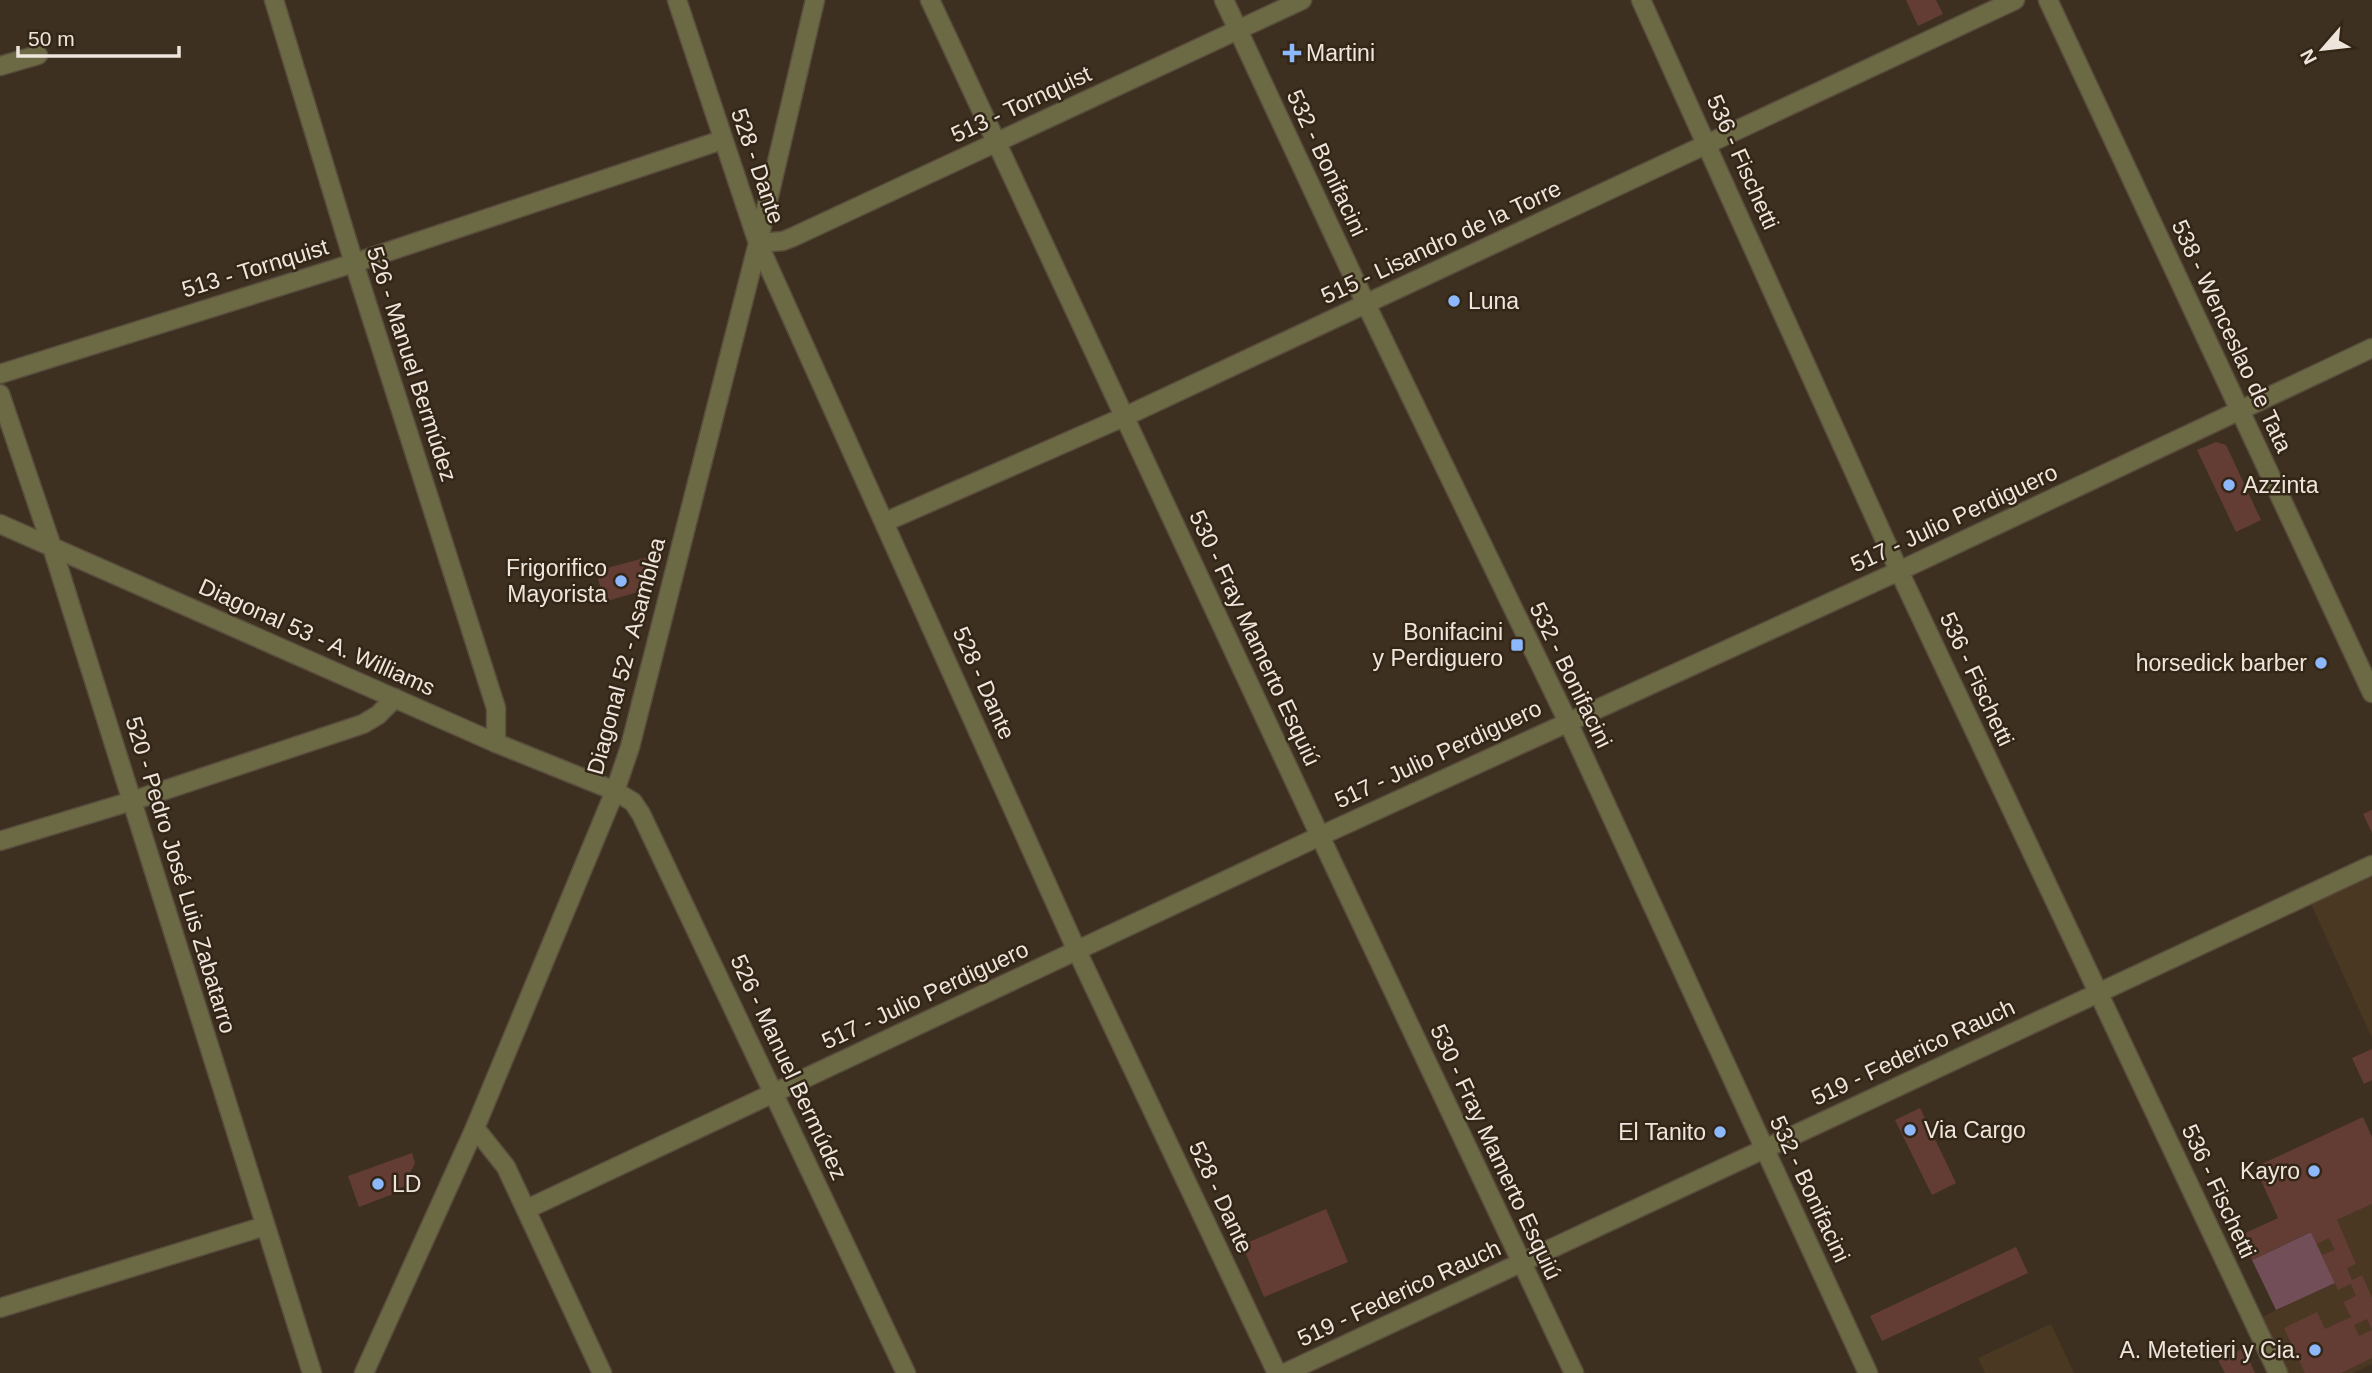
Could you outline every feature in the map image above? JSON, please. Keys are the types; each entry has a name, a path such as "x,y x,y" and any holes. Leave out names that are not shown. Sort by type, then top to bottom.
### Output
{"street":[{"name":"526 - Manuel Bermúdez","path":"274,0 354,263 496,708 496,743"},
{"name":"528 - Dante","path":"677,0 758,243 1077,951 1277,1373"},
{"name":"Diagonal 52 - Asamblea","path":"363,1373 475,1128 615,791 630,747 758,243 815,0"},
{"name":"530 - Fray Mamerto Esquiú","path":"930,0 1574,1373"},
{"name":"532 - Bonifacini","path":"1224,0 1567,722 1868,1373"},
{"name":"513 - Tornquist","path":"758,243 783,241 1302,0"},
{"name":"536 - Fischetti","path":"1641,0 1899,571 2278,1373"},
{"name":"515 - Lisandro de la Torre","path":"885,522 1126,416 2015,0"},
{"name":"538 - Wenceslao de Tata","path":"2048,0 2372,693"},
{"path":"0,66 38,55"},
{"name":"513 - Tornquist","path":"0,374 354,263 722,140"},
{"name":"517 - Julio Perdiguero","path":"527,1209 1320,836 1899,571 2372,348"},
{"name":"520 - Pedro José Luis Zabatarro","path":"0,394 52,547 312,1373"},
{"name":"Diagonal 53 - A. Williams","path":"0,524 496,743 615,791"},
{"path":"0,841 132,801 363,724 378,715 396,698"},
{"name":"526 - Manuel Bermúdez","path":"615,791 633,802 641,814 906,1373"},
{"name":"519 - Federico Rauch","path":"1285,1373 2372,865"},
{"path":"475,1128 506,1167 602,1373"},
{"path":"0,1308 265,1226"}],"shaded area":[{"path":"2372,875 2372,1038 2311,904"},
{"path":"2372,1204 2372,1364 2353,1373 2288,1373 2262,1317 2335,1283 2311,1232"},
{"path":"2311,1232 2335,1283 2276,1310 2252,1260"},
{"path":"2051,1324 2074,1373 1985,1373 1978,1358"}],"building":[{"path":"1906,0 1936,0 1943,14 1918,26"},
{"name":"Azzinta","path":"2216,442 2226,445 2261,520 2236,532 2197,450"},
{"name":"Frigorifico Mayorista","path":"648,557 641,591 604,602 596,571"},
{"path":"2372,810 2372,833 2363,814"},
{"path":"2372,1049 2372,1080 2364,1084 2352,1058"},
{"path":"1920,1108 1956,1183 1932,1195 1895,1120"},
{"path":"2363,1117 2372,1137 2372,1204 2337,1220 2356,1264 2347,1268 2352,1280 2362,1275 2372,1298 2372,1330 2372,1358 2341,1373 2305,1373 2284,1328 2317,1312 2325,1329 2351,1317 2343,1302 2356,1296 2351,1284 2338,1290 2322,1255 2335,1250 2329,1238 2317,1244 2311,1232 2252,1260 2241,1235 2278,1218 2255,1167","holes":["2367,1319 2372,1330 2359,1336 2354,1325"]},
{"name":"LD","path":"412,1153 415,1163 401,1191 359,1207 348,1176"},
{"path":"1326,1209 1348,1262 1264,1297 1242,1245"},
{"path":"2016,1247 2028,1273 1882,1341 1870,1316"},
{"path":"2244,1348 2255,1373 2225,1373 2218,1360"}],"place":[{"name":"Martini","path":"1292,53"},
{"name":"Luna","path":"1454,301"},
{"name":"Azzinta","path":"2229,485"},
{"name":"Frigorifico Mayorista","path":"621,581"},
{"name":"Bonifacini y Perdiguero","path":"1517,645"},
{"name":"horsedick barber","path":"2321,663"},
{"name":"Via Cargo","path":"1910,1130"},
{"name":"El Tanito","path":"1720,1132"},
{"name":"Kayro","path":"2314,1171"},
{"name":"LD","path":"378,1184"},
{"name":"A. Metetieri y Cia.","path":"2315,1350"}]}
